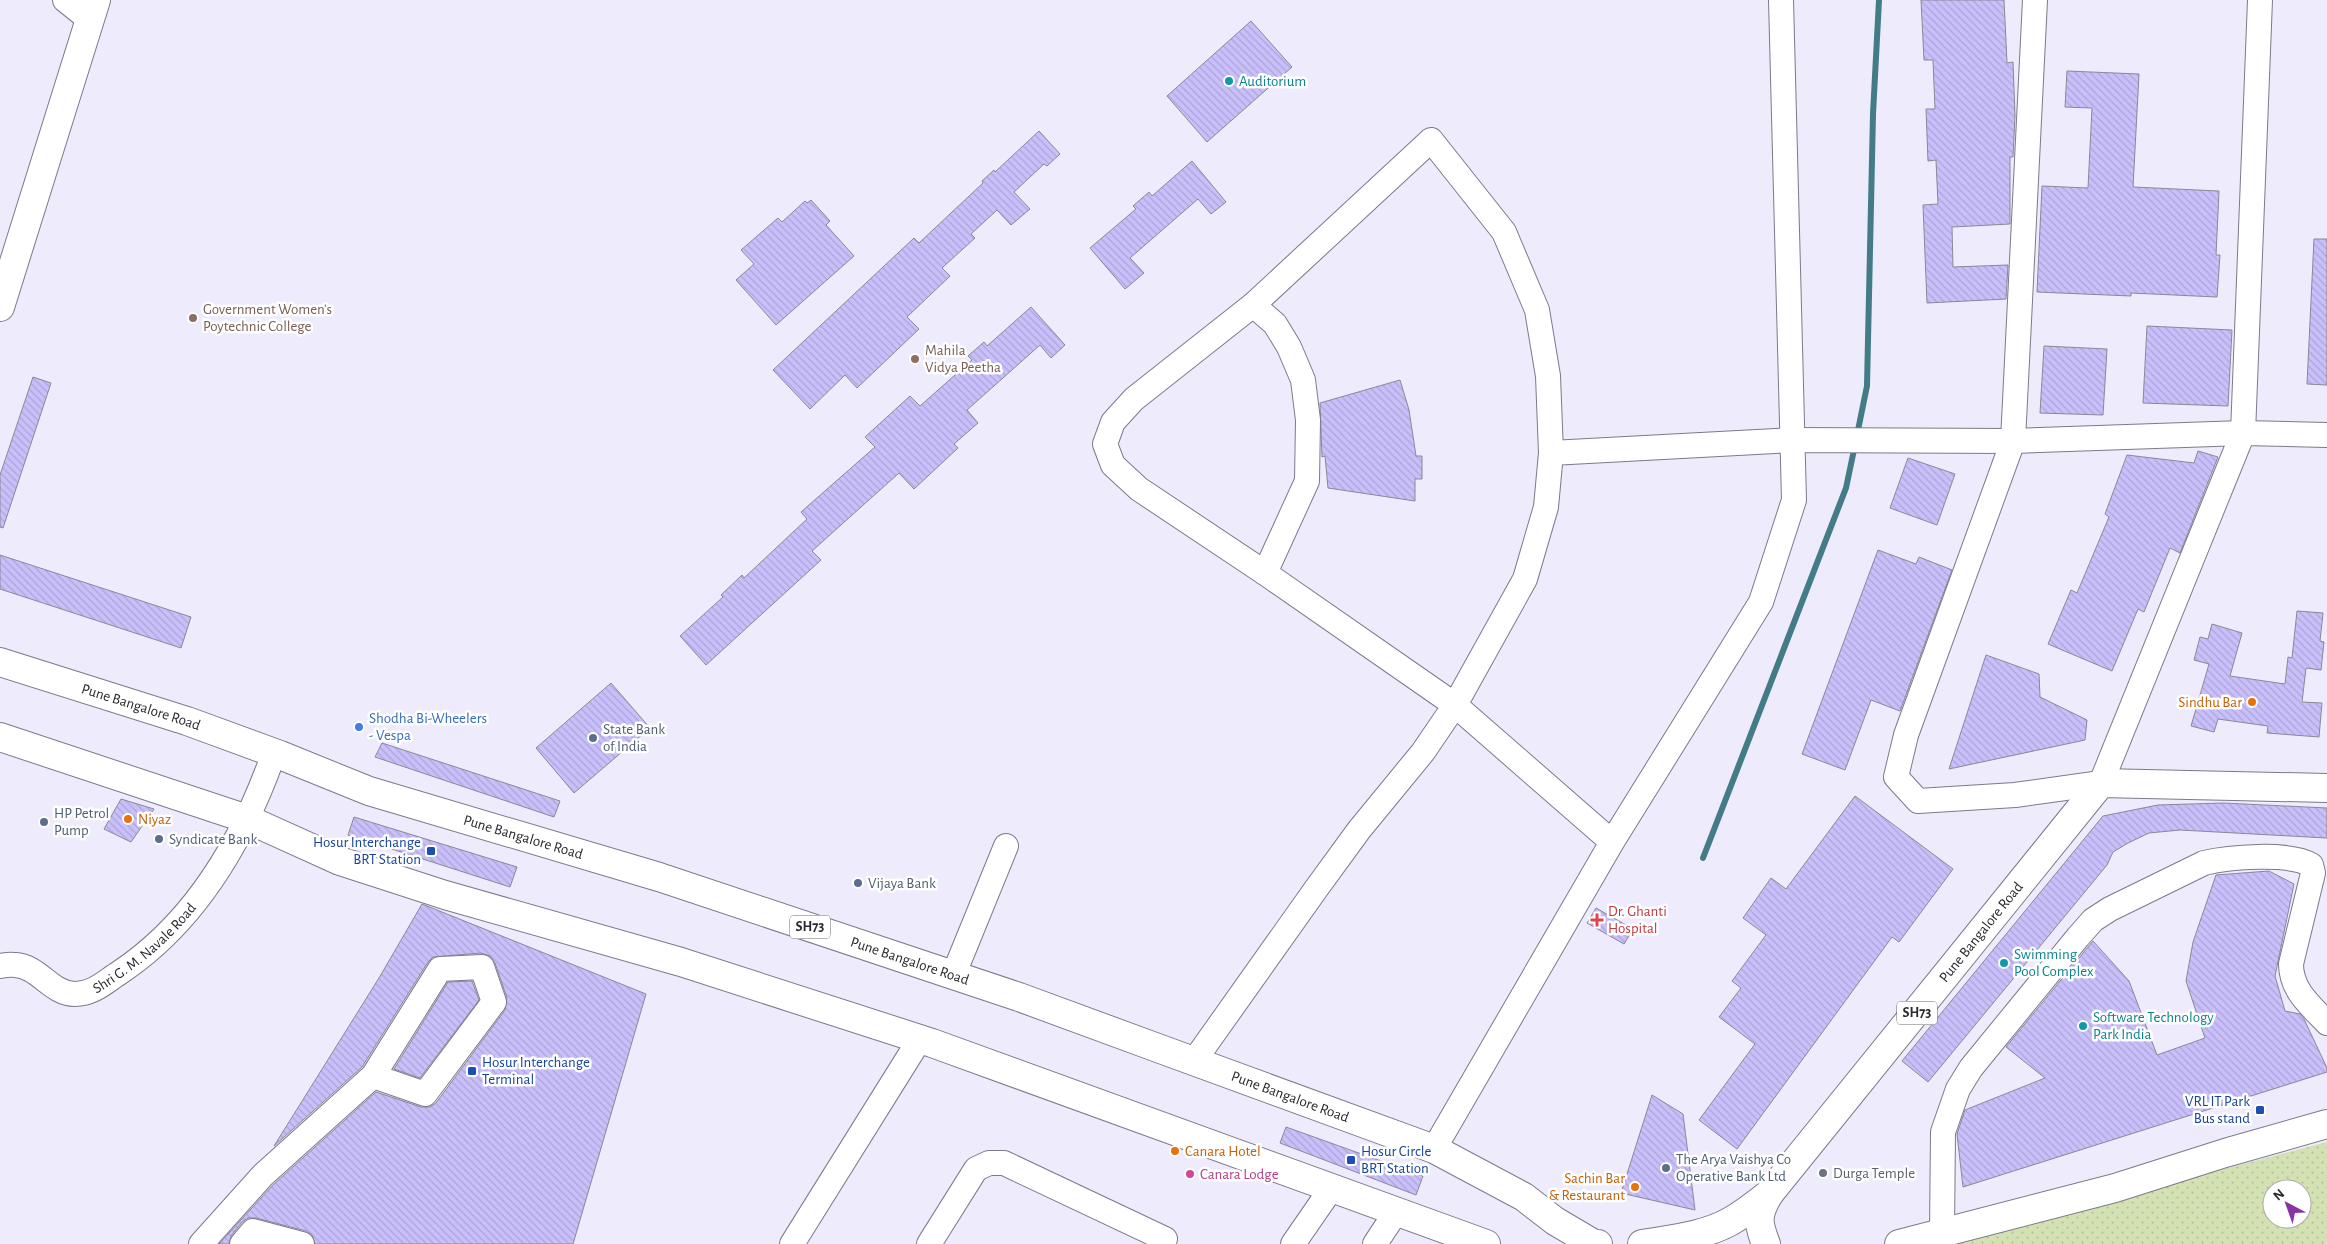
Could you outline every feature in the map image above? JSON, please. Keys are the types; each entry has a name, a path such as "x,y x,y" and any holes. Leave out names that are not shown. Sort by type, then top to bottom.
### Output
{"main road":[{"path":"0,307 6,259 93,10"},
{"name":"Pune Bangalore Road","path":"0,662 187,721 369,791 658,877 953,976 1194,1061 1434,1149 1524,1198 1555,1221 1594,1244 1598,1244"},
{"path":"0,737 247,820 340,861 445,894 681,962 920,1039 1477,1242"},
{"path":"2101,783 2327,788"},
{"name":"Pune Bangalore Road","path":"1642,1244 1690,1236 1719,1227 1731,1221 1769,1194 2101,783"},
{"path":"1899,1244 2115,1188 2225,1153 2327,1124"},
{"path":"1766,1244 1759,1218 1760,1211 1769,1194"}],"street":[{"path":"65,0 93,10"},
{"path":"1434,1149 1612,842 1761,602 1794,500 1781,0"},
{"path":"2035,0 2013,441 1906,735 1896,777 1918,801 2015,796 2101,783 2243,433 2260,0"},
{"path":"1194,1061 1359,830 1422,752 1455,705 1525,578 1546,507 1552,454 1548,376 1538,310 1504,232 1431,140 1253,305 1134,399 1113,422 1105,444 1113,465 1139,490 1266,573 1455,705 1612,842"},
{"path":"1253,305 1275,324 1289,347 1303,380 1308,420 1307,481 1266,573"},
{"path":"1552,454 1792,440 2013,441 2243,433 2327,435"},
{"name":"Shri G. M. Navale Road","path":"0,966 16,965 28,968 58,991 75,994 91,992 130,966 172,930 229,854 247,820 274,753"},
{"path":"953,976 1006,846"},
{"path":"1942,1233 1943,1132 1958,1089 1971,1068 2078,937 2093,920 2110,909 2212,861 2271,858 2304,860 2311,865 2313,873 2291,964 2291,977 2296,989 2327,1023"},
{"path":"200,1244 264,1175 373,1076 440,968 482,967 494,1002 425,1094 373,1076"},
{"path":"792,1244 920,1039"},
{"path":"929,1244 976,1169 989,1163 1004,1163 1167,1242"},
{"path":"1293,1244 1331,1189"},
{"path":"1375,1244 1396,1212"},
{"path":"242,1244 253,1231 302,1244"}],"green space":[{"path":"2327,1142 2327,1244 1940,1244"}],"building":[{"path":"1921,0 2004,0 2007,63 2013,62 2015,116 2013,157 2010,157 2010,224 1952,227 1953,267 2008,265 2006,299 1927,303 1923,205 1938,204 1936,160 1928,161 1926,109 1935,109 1933,60 1924,60"},
{"name":"Auditorium","path":"1251,21 1292,67 1207,142 1167,96"},
{"path":"2067,71 2139,74 2133,187 2219,191 2216,255 2220,255 2217,297 2131,293 2131,296 2037,292 2042,186 2088,188 2092,108 2065,107"},
{"path":"1039,131 1060,154 1047,166 1044,164 1014,192 1030,209 1011,225 997,210 971,234 975,238 942,268 950,276 907,317 919,329 857,388 845,375 810,409 773,370 914,238 919,243 983,183 982,181 994,170 995,172"},
{"path":"1192,161 1226,202 1211,214 1198,199 1130,258 1144,273 1125,289 1090,248 1136,209 1133,206 1149,192 1152,196"},
{"path":"811,200 830,221 826,225 854,256 776,325 736,280 754,264 741,250 778,218 782,222 805,201 807,203"},
{"path":"2314,239 2327,239 2327,385 2307,384"},
{"path":"1031,307 1065,345 1051,358 1040,345 967,410 978,423 954,444 958,448 914,489 899,473 812,551 821,560 706,665 680,636 723,597 721,595 742,575 744,578 807,519 801,512 875,447 865,437 910,396 920,406 972,360 968,356 984,342 987,346"},
{"path":"2147,326 2232,330 2228,406 2143,403"},
{"path":"2044,346 2107,349 2103,415 2040,413"},
{"path":"33,377 51,383 3,528 0,527 0,475"},
{"path":"1400,380 1409,410 1416,456 1422,456 1422,479 1415,479 1415,501 1328,488 1325,456 1322,457 1320,403"},
{"path":"2198,451 2218,457 2180,553 2170,548 2144,612 2138,609 2112,671 2048,644 2071,590 2077,593 2109,517 2105,514 2127,455 2194,463"},
{"path":"1908,458 1955,474 1937,525 1890,508"},
{"path":"1878,550 1916,564 1919,557 1952,570 1900,711 1871,700 1845,770 1802,754"},
{"path":"0,555 191,617 181,648 0,589"},
{"path":"2297,611 2323,613 2320,641 2324,642 2321,670 2306,668 2302,702 2322,703 2319,737 2267,733 2268,726 2218,719 2214,732 2191,726 2209,664 2194,660 2200,637 2208,639 2212,624 2242,633 2230,676 2285,684 2288,657 2292,658"},
{"path":"1986,655 2039,674 2040,697 2087,720 2085,740 1949,769"},
{"name":"State Bank of India","path":"611,683 650,728 574,793 536,748"},
{"path":"382,743 560,801 554,817 375,757"},
{"path":"1855,796 1953,869 1899,942 1892,937 1737,1149 1699,1120 1755,1044 1719,1017 1741,988 1732,981 1766,935 1743,918 1771,878 1786,889"},
{"name":"Niyaz","path":"121,799 154,809 131,842 104,829"},
{"name":"Swimming Pool Complex","path":"2223,803 2327,808 2327,838 2180,830 2149,833 2128,843 2113,852 2107,865 1928,1082 1902,1061 2103,816 2158,805"},
{"name":"Hosur Interchange BRT Station","path":"354,817 517,867 510,887 348,835"},
{"name":"Software Technology Park India","path":"2269,871 2294,884 2275,976 2285,1011 2300,1014 2304,1019 2327,1068 2327,1072 1963,1187 1957,1134 1965,1110 2045,1078 2006,1047 2093,941 2129,981 2157,1055 2205,1038 2186,981 2193,942 2216,875"},
{"name":"Hosur Interchange Terminal","path":"422,904 646,994 573,1244 315,1244 312,1235 306,1231 256,1218 248,1218 242,1222 231,1236 229,1244 219,1244 273,1185 376,1092 421,1107 430,1107 436,1103 505,1010 507,998 495,963 490,956 481,953 433,957 362,1067 274,1146 379,978"},
{"path":"1596,908 1633,929 1624,944 1587,923"},
{"path":"472,981 479,1000 420,1078 394,1069 448,982"},
{"path":"1652,1095 1683,1114 1695,1210 1621,1193"},
{"name":"Hosur Circle BRT Station","path":"1286,1127 1423,1176 1416,1195 1280,1143"}],"waterway":[{"path":"1857,435 1867,386 1873,114 1879,0"},
{"path":"1703,858 1846,488 1855,445"}],"place":[{"name":"Auditorium","path":"1229,81"},
{"name":"Government Women's Poytechnic College","path":"193,318"},
{"name":"Mahila Vidya Peetha","path":"915,359"},
{"name":"Sindhu Bar","path":"2252,702"},
{"name":"Shodha Bi-Wheelers - Vespa","path":"359,727"},
{"name":"State Bank of India","path":"593,738"},
{"name":"Niyaz","path":"128,819"},
{"name":"HP Petrol Pump","path":"44,822"},
{"name":"Syndicate Bank","path":"159,839"},
{"name":"Hosur Interchange BRT Station","path":"431,851"},
{"name":"Vijaya Bank","path":"858,883"},
{"name":"Dr. Ghanti Hospital","path":"1597,920"},
{"name":"Swimming Pool Complex","path":"2004,963"},
{"name":"Software Technology Park India","path":"2083,1026"},
{"name":"Hosur Interchange Terminal","path":"472,1071"},
{"name":"VRL IT Park Bus stand","path":"2260,1110"},
{"name":"Canara Hotel","path":"1175,1151"},
{"name":"Hosur Circle BRT Station","path":"1351,1160"},
{"name":"The Arya Vaishya Co Operative Bank Ltd","path":"1666,1168"},
{"name":"Durga Temple","path":"1823,1173"},
{"name":"Canara Lodge","path":"1190,1174"},
{"name":"Sachin Bar & Restaurant","path":"1635,1187"}]}
